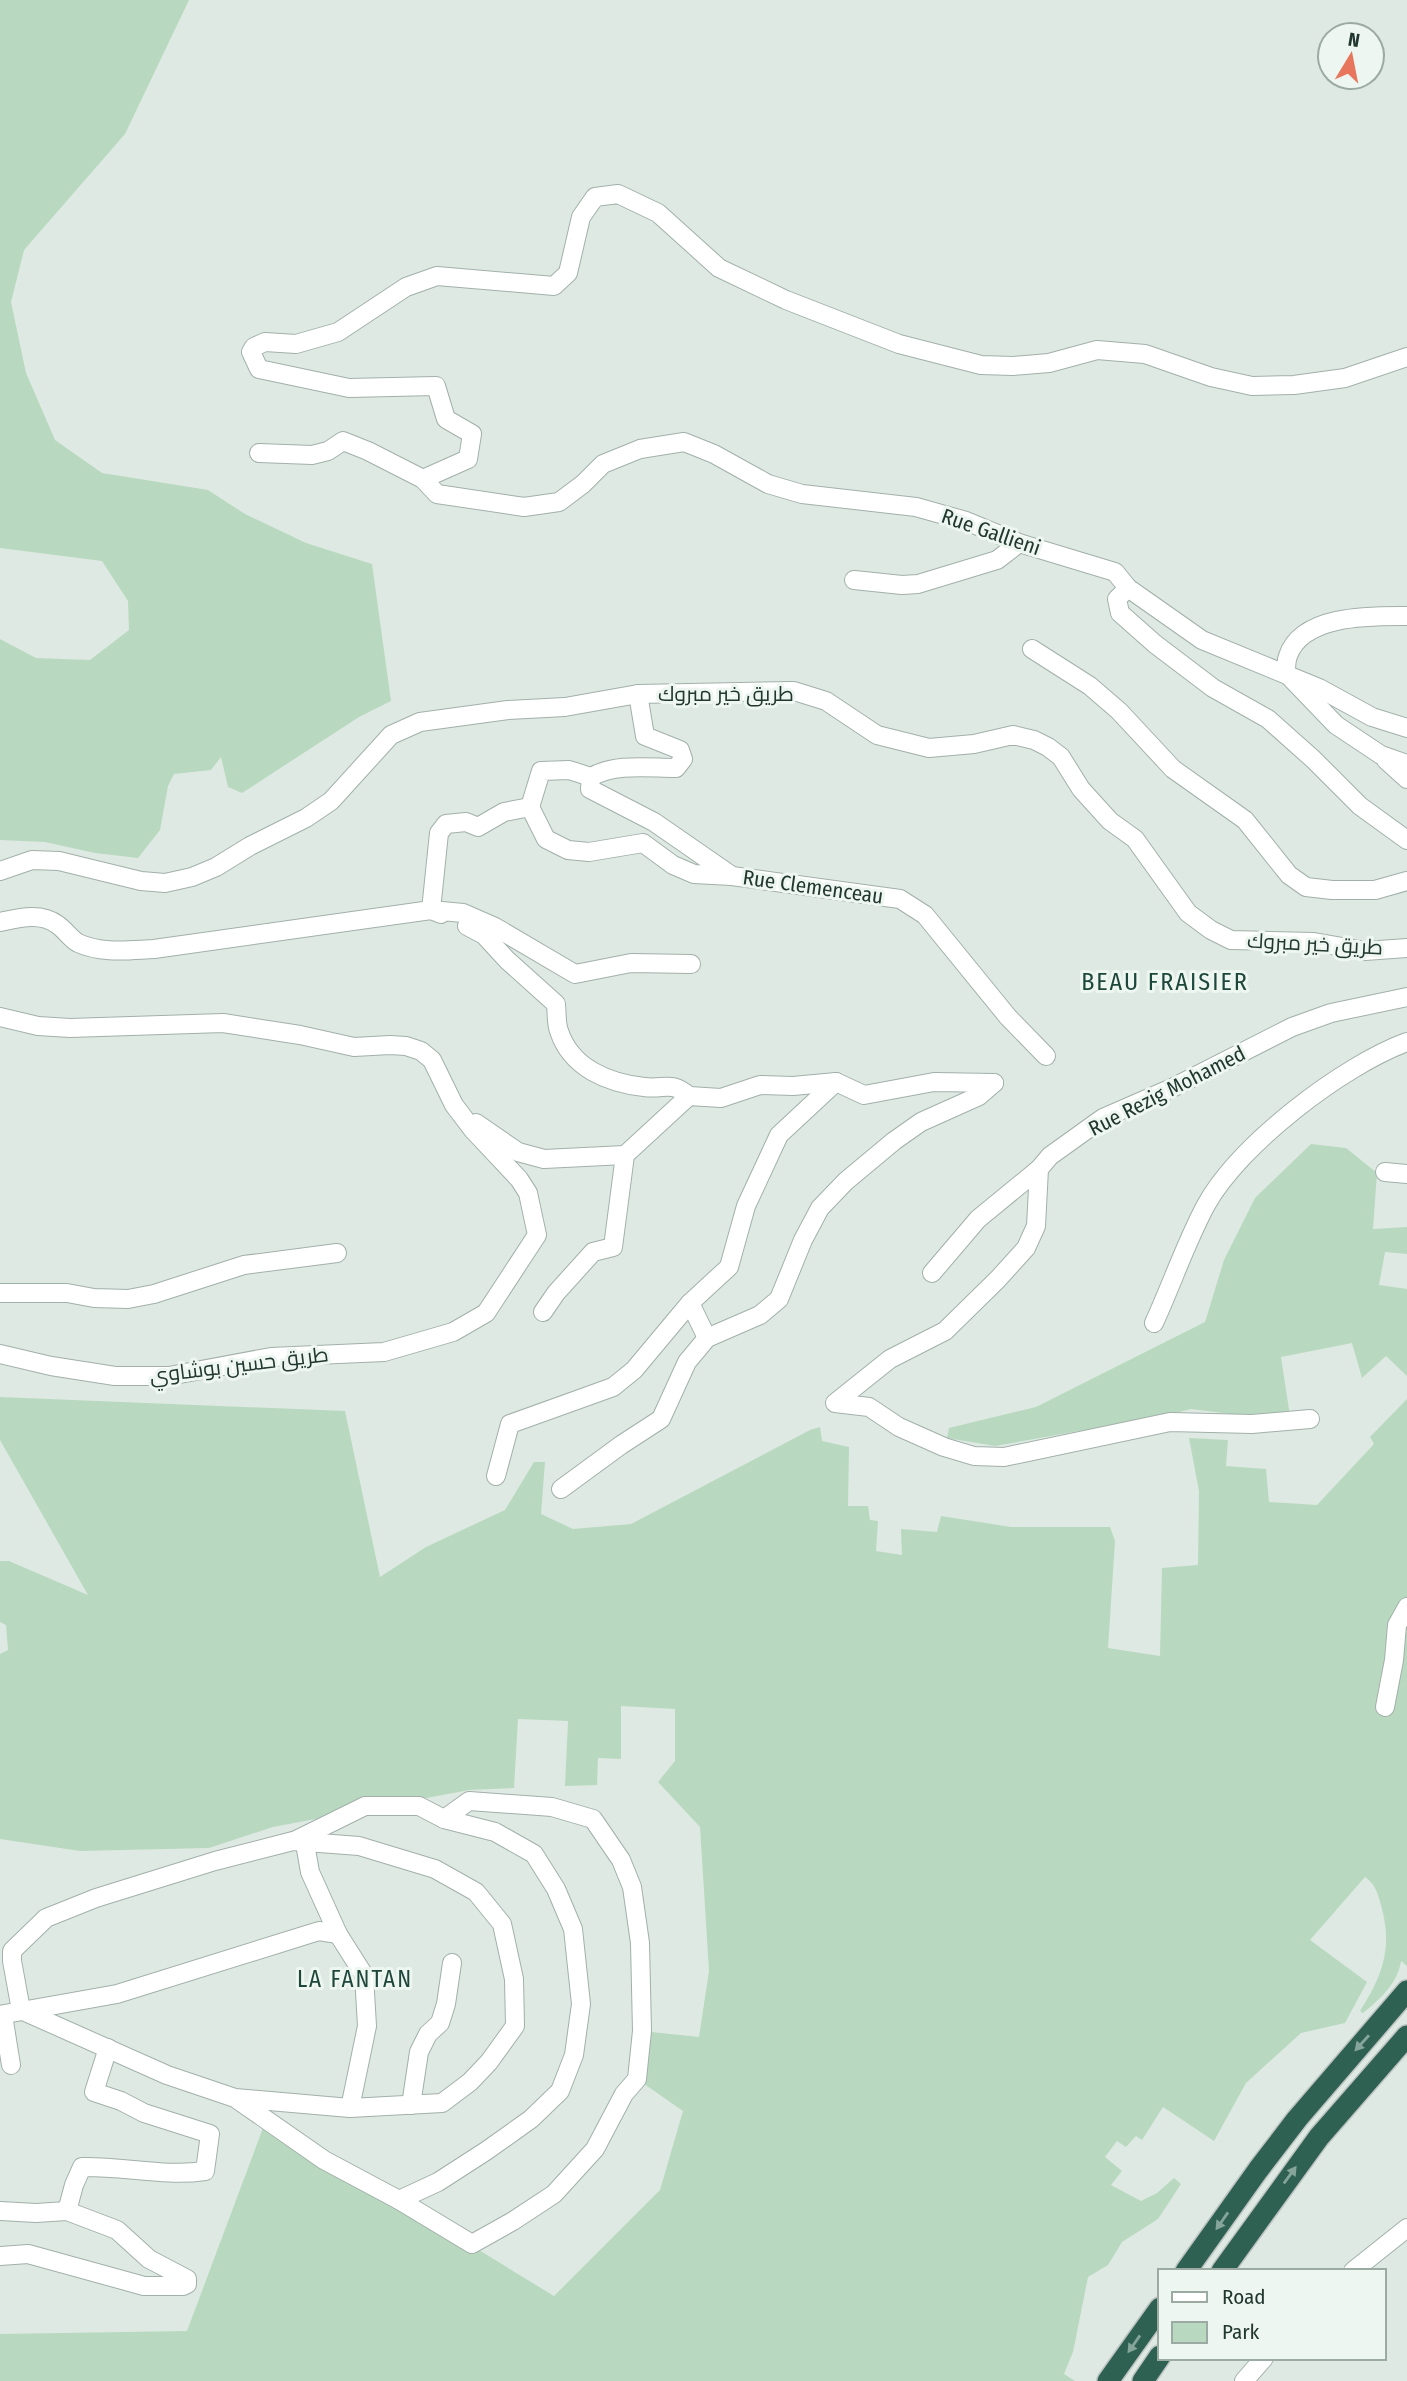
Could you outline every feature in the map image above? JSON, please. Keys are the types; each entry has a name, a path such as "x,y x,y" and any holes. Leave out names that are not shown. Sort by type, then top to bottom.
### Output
{"highway":[{"path":"1187,2269 1297,2119 1407,1991"},
{"path":"1223,2269 1319,2137 1407,2036"},
{"path":"1108,2381 1158,2311"},
{"path":"1143,2381 1158,2359"}],"street":[{"path":"259,453 312,455 328,451 343,441 423,479 468,459 472,434 446,419 436,386 349,388 259,369 251,352 254,347 265,342 296,344 338,332 406,287 437,276 554,286 568,273 581,217 595,197 618,194 659,213 719,268 786,300 899,344 981,365 1049,363 1097,350 1145,354 1211,377 1252,386 1294,386 1345,378 1407,357"},
{"name":"Rue Gallieni","path":"423,479 438,494 524,507 559,502 603,464 640,449 684,442 714,454 768,484 802,494 916,507 966,521 1019,543 1115,572 1128,588 1202,640 1320,688 1371,717 1407,728"},
{"path":"854,579 902,585 918,584 997,560 1019,543"},
{"path":"1128,588 1117,599 1120,613 1155,644 1213,688 1268,719 1360,806 1407,840"},
{"path":"1407,616 1366,616 1322,625 1298,642 1288,655 1286,673 1336,725 1381,755 1407,779"},
{"path":"1032,649 1090,686 1119,711 1173,769 1245,820 1289,875 1306,887 1376,890 1407,881"},
{"name":"طريق خير مبروك","path":"0,871 32,860 45,860 98,869 141,881 165,883 192,877 216,867 323,807 391,735 420,722 483,713 565,707 638,694 794,691 826,701 877,735 929,748 974,744 1013,735 1034,740 1061,757 1081,789 1110,821 1135,839 1188,913 1211,930 1231,940 1314,942 1365,951 1407,948"},
{"path":"591,783 603,771 634,767 676,768 683,759 680,750 645,736 638,694"},
{"path":"1381,755 1407,764"},
{"path":"430,910 439,833 446,824 466,822 478,827 504,812 530,807 541,771 569,770 654,822 732,876"},
{"name":"Rue Clemenceau","path":"530,807 546,839 568,850 589,852 643,843 673,865 694,874 732,876 900,900 925,915 1008,1017 1046,1056"},
{"path":"430,910 484,935 507,960 556,1004 559,1030 572,1057 593,1072 619,1083 648,1088 669,1085 678,1087 689,1096 721,1098 760,1085 793,1086 836,1082 864,1095 934,1082 995,1083 979,1096 921,1122 846,1181 820,1208 803,1240 779,1299 760,1315 707,1338 687,1362 661,1419 561,1489"},
{"path":"0,922 38,917 55,922 77,943 115,951 430,910 463,914 495,927 575,974 631,963 691,964"},
{"name":"Rue Rezig Mohamed","path":"932,1273 978,1219 1039,1169 1050,1156 1103,1118 1172,1088 1292,1027 1331,1013 1407,997"},
{"name":"طريق حسين بوشاوي","path":"0,1017 38,1026 70,1028 223,1023 300,1035 354,1048 406,1046 421,1051 432,1060 459,1111 473,1130 519,1179 528,1193 537,1235 486,1313 453,1332 384,1352 271,1357 169,1376 115,1376 51,1366 0,1354"},
{"path":"1154,1323 1207,1204 1238,1163 1273,1126 1343,1076 1384,1051 1407,1042"},
{"path":"496,1476 510,1424 613,1387 634,1370 690,1303 729,1267 746,1206 779,1135 836,1082"},
{"path":"542,1312 593,1252 612,1247 625,1155 689,1096"},
{"path":"459,1111 518,1152 544,1159 625,1155"},
{"path":"1039,1169 1035,1226 1026,1248 945,1331 890,1359 842,1395 836,1404 869,1406 899,1427 944,1447 974,1456 1004,1458 1170,1422 1252,1424 1310,1419"},
{"path":"1385,1172 1407,1174"},
{"path":"0,1293 68,1293 94,1298 128,1299 154,1294 244,1265 337,1253"},
{"path":"690,1303 707,1338"},
{"path":"1385,1707 1397,1625 1407,1606"},
{"path":"235,2098 324,2160 472,2244 554,2194 595,2149 624,2094 636,2079 641,2043 640,1943 632,1887 621,1860 593,1819 552,1807 468,1801 444,1819"},
{"path":"21,2010 12,1951 46,1919 109,1894 215,1861 301,1840 365,1806 419,1806 444,1819 495,1832 534,1854 556,1889 573,1929 581,2004 574,2055 560,2091 531,2119 438,2182 398,2200"},
{"path":"301,1840 310,1872 338,1934 364,1975 367,2026 350,2108"},
{"path":"21,2010 167,2074 235,2098 350,2108 442,2103 489,2062 515,2026 514,1979 502,1924 476,1892 435,1869 359,1846 301,1840"},
{"path":"10,2066 1,2015 117,1994 319,1931 338,1934"},
{"path":"411,2105 419,2052 428,2034 440,2023 446,2004 452,1963"},
{"path":"67,2211 82,2166 112,2166 187,2174 205,2171 210,2134 144,2113 121,2101 94,2092 108,2048"},
{"path":"0,2256 28,2254 144,2286 187,2284 187,2279 149,2259 117,2230 67,2211 2,2212"},
{"path":"1356,2269 1407,2228"},
{"path":"1244,2381 1262,2360"}],"green space":[{"path":"0,0 189,0 125,134 24,250 11,302 26,373 55,440 102,473 208,490 245,514 306,543 372,564 391,701 359,717 242,793 228,787 221,757 211,770 174,774 168,786 160,830 138,858 95,853 45,842 0,840 0,639 36,658 90,660 129,630 128,601 102,561 0,548"},
{"path":"1311,1144 1346,1148 1377,1173 1373,1229 1407,1227 1407,1254 1385,1252 1379,1285 1407,1289 1407,1376 1386,1356 1362,1378 1352,1343 1281,1357 1290,1416 1262,1418 1191,1409 995,1446 947,1438 949,1428 1036,1407 1205,1322 1224,1260 1255,1198"},
{"path":"0,1397 345,1411 380,1577 426,1547 505,1510 534,1462 545,1462 541,1514 573,1529 631,1524 820,1427 822,1441 849,1447 848,1506 868,1506 870,1520 878,1521 876,1551 902,1555 901,1529 937,1532 941,1516 1011,1527 1110,1527 1115,1541 1108,1648 1160,1656 1162,1568 1198,1565 1199,1491 1189,1438 1228,1440 1226,1466 1266,1469 1269,1502 1317,1505 1374,1444 1370,1437 1407,1399 1407,1966 1401,1961 1387,1990 1363,2013 1360,2011 1380,1973 1386,1948 1381,1905 1374,1886 1365,1877 1310,1940 1367,1982 1345,2023 1301,2033 1246,2083 1214,2141 1163,2107 1142,2140 1136,2136 1126,2147 1117,2141 1105,2157 1122,2171 1111,2185 1141,2201 1157,2193 1174,2178 1181,2184 1158,2219 1122,2242 1108,2265 1088,2277 1073,2352 1064,2374 1075,2381 0,2381 0,2334 187,2331 266,2120 554,2296 660,2190 683,2111 637,2079 642,2031 699,2037 709,1971 700,1827 658,1782 675,1761 675,1709 621,1706 621,1759 598,1758 597,1785 565,1786 568,1721 518,1719 514,1788 469,1790 273,1827 209,1848 80,1851 0,1839 0,1654 8,1650 6,1625 0,1622 0,1561 9,1561 88,1595 0,1440"}],"district":[{"name":"BEAU FRAISIER","path":"1165,982"},
{"name":"LA FANTAN","path":"355,1979"}]}
